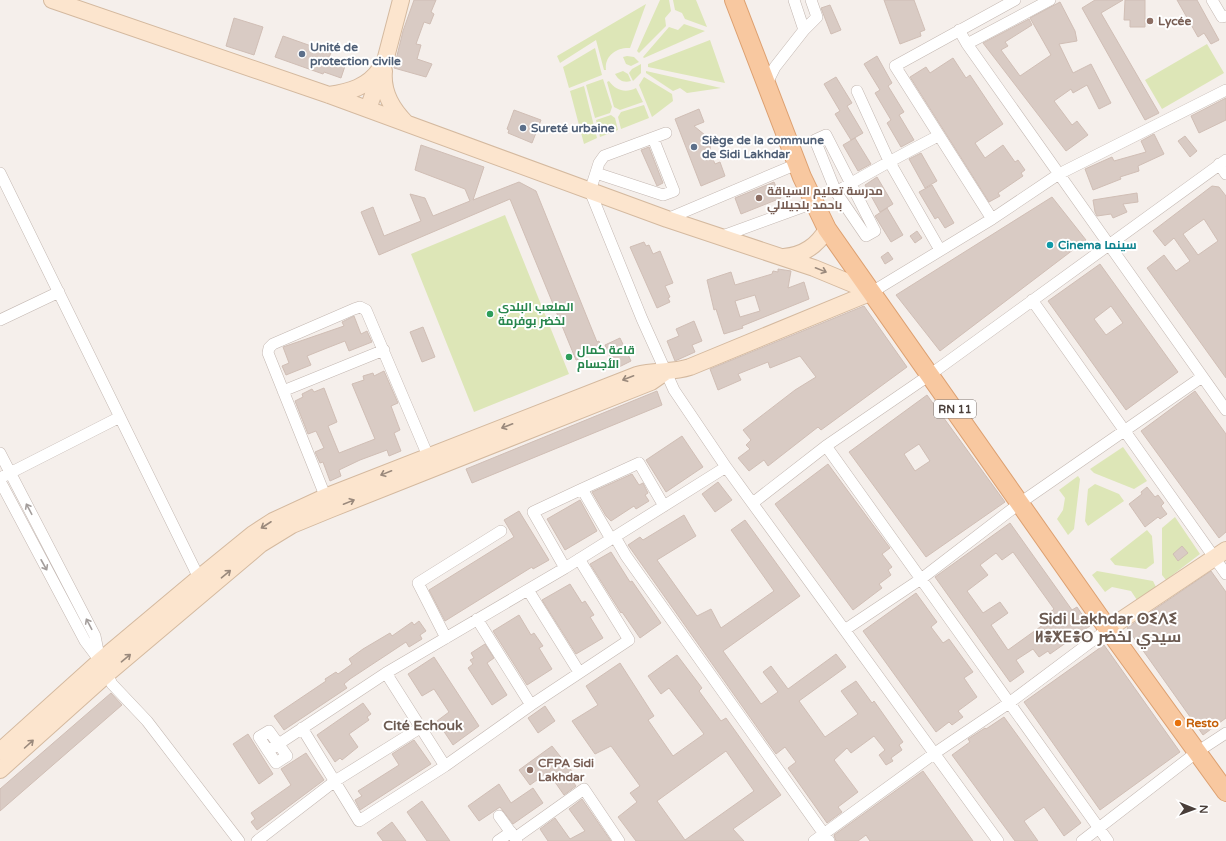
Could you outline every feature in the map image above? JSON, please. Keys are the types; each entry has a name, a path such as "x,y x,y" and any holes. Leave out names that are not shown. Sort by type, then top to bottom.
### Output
{"main road":[{"path":"52,0 329,95 667,219 822,270 872,292"},
{"path":"368,109 385,61 401,0"},
{"name":"RN 11","path":"734,0 813,203 828,229 931,374 1108,629 1226,792"},
{"path":"329,95 356,89 368,82 378,73 385,61"},
{"path":"385,61 385,88 397,113 406,123"},
{"path":"784,257 805,252 814,246 828,229"},
{"path":"0,751 261,544 328,503 428,456 637,375 656,371 666,372 694,366 872,292"},
{"path":"0,770 103,668 199,578 263,527 284,515 328,503 651,382 666,372"},
{"path":"1108,629 1220,554"}],"street":[{"path":"794,0 804,30"},
{"path":"766,85 775,67 804,30 817,17 811,0"},
{"path":"992,219 895,66 1015,0"},
{"path":"967,44 1050,0"},
{"path":"1212,0 1225,19"},
{"path":"959,30 967,44 1226,410"},
{"path":"872,292 992,219 1059,174 1226,90"},
{"path":"857,91 889,161 940,250"},
{"path":"596,173 662,195 674,190 669,178 663,180 650,148 666,133"},
{"path":"826,135 875,231 866,236 836,192 815,140 826,135"},
{"path":"836,192 889,161 938,136"},
{"path":"655,142 604,156 590,191 642,319 674,390 726,467 754,502 998,841"},
{"path":"754,502 826,446 931,374 1222,162 1226,174"},
{"path":"667,219 797,164"},
{"path":"0,173 199,578"},
{"path":"720,237 813,203"},
{"path":"0,320 59,292"},
{"path":"1032,300 1125,431 1220,554 1226,574"},
{"path":"328,503 268,353 271,346 354,308 360,307 368,312 428,456"},
{"path":"283,391 384,350"},
{"path":"846,629 921,579 1020,502 1202,377"},
{"path":"5,475 120,417"},
{"path":"826,446 1108,841"},
{"path":"0,453 5,475 95,636 103,668"},
{"path":"565,568 534,512 638,463 664,506"},
{"path":"278,744 386,674 565,568 726,467"},
{"path":"0,481 85,641 112,684 148,721 239,841"},
{"path":"582,489 613,538 826,838"},
{"path":"446,638 418,583 501,531"},
{"path":"302,728 359,821 445,766 579,672 629,640 579,559"},
{"path":"528,590 579,672"},
{"path":"477,619 531,705"},
{"path":"814,841 826,838 935,753 1009,703 1108,629"},
{"path":"386,674 445,766"},
{"path":"257,841 335,782 420,728"},
{"path":"269,731 278,744 287,756 276,763 260,737 269,731"},
{"path":"1082,841 1197,752 1226,733"},
{"path":"498,841 514,837 584,789 620,841"},
{"path":"499,816 514,837"}],"green space":[{"path":"660,0 669,0 671,11 665,18 666,26 639,53 637,51"},
{"path":"673,0 696,0 707,27 685,19 682,13 675,10"},
{"path":"646,4 630,48 620,49 612,53 607,61 606,70 604,70 596,40 560,63 557,56"},
{"path":"684,24 705,31 644,58 643,57 669,27 678,30"},
{"path":"710,40 725,83 648,67 648,64"},
{"path":"1207,44 1224,73 1162,109 1145,80"},
{"path":"595,48 602,75 569,88 563,67"},
{"path":"623,57 634,57 639,62 631,66 626,64"},
{"path":"641,64 641,73 633,81 629,73 632,69"},
{"path":"623,71 628,74 631,81 622,81 615,74"},
{"path":"646,71 721,88 687,93 680,88 673,91 646,73"},
{"path":"644,77 672,94 673,101 652,117 639,85"},
{"path":"603,79 612,107 610,113 595,118 586,85"},
{"path":"609,81 621,90 625,91 636,88 643,102 620,110 614,107 607,82"},
{"path":"584,86 597,138 584,144 570,91"},
{"path":"644,105 649,118 621,129 618,117 621,112"},
{"path":"611,115 615,118 618,130 600,137 596,120"},
{"name":"الملعب البلدي لخضر بوفرمة","path":"505,215 569,374 474,412 411,254"},
{"path":"1123,447 1147,481 1134,489 1094,473 1090,469"},
{"path":"1078,476 1080,479 1074,529 1068,535 1057,519 1063,510 1065,498 1059,490"},
{"path":"1095,484 1119,494 1124,501 1088,526 1085,521 1088,489"},
{"path":"1175,517 1200,554 1166,580 1162,575 1162,528"},
{"path":"1147,530 1152,536 1154,563 1146,569 1115,565 1110,559"},
{"path":"1097,571 1153,581 1156,587 1137,600 1131,591 1112,587 1105,592 1092,575"}],"building":[{"path":"414,0 436,0 431,12 434,14 430,24 424,22 416,44 421,45 417,59 432,64 426,77 394,68 403,31"},
{"path":"884,0 914,0 925,30 920,32 921,36 900,44"},
{"path":"1095,0 1123,0 1101,13 1159,113 1145,120 1082,8"},
{"path":"1125,0 1145,0 1145,27 1130,27 1130,20 1124,20"},
{"path":"1177,0 1197,0 1219,40 1211,44 1204,33 1198,37"},
{"path":"1060,2 1075,31 1077,41 1059,44 1073,73 1091,64 1111,103 1099,109 1087,85 1073,93 1071,89 1054,101 1072,125 1077,121 1088,135 1066,151 983,43 1029,19 1032,25 1005,42 1008,46 1001,50 1020,76 1051,55 1030,18"},
{"path":"830,5 841,30 831,34 821,8"},
{"path":"234,18 263,27 254,55 226,46"},
{"path":"283,36 331,53 329,57 346,63 341,78 324,72 323,74 275,57"},
{"path":"877,56 892,83 888,86 904,112 899,115 914,140 901,147 887,123 891,120 875,93 880,90 864,64"},
{"path":"953,58 966,78 970,75 1003,124 975,143 985,158 1003,145 1015,162 1018,160 1025,170 1021,173 1023,176 998,193 1000,196 989,202 910,77 926,67 930,73"},
{"path":"836,77 852,103 847,106 863,133 851,140 835,114 840,111 824,84"},
{"path":"1226,98 1226,120 1199,133 1191,116"},
{"path":"699,109 704,122 694,126 711,140 710,152 715,164 720,162 725,176 701,186 675,119"},
{"path":"514,110 541,120 532,143 508,133 509,130 507,129"},
{"path":"1154,134 1164,154 1138,166 1139,171 1120,177 1121,179 1093,190 1085,169 1112,157 1114,161 1146,152 1141,141"},
{"path":"1185,136 1197,151 1190,157 1178,141"},
{"path":"855,138 871,164 858,171 843,145"},
{"path":"421,145 484,167 473,200 519,182 536,191 597,342 599,341 602,349 576,360 510,199 379,255 361,212 373,207 384,236 421,221 410,194 425,198 433,216 470,201 465,189 415,170"},
{"path":"649,147 663,183 657,186 641,150"},
{"path":"921,153 937,181 925,188 909,159"},
{"path":"877,177 893,204 880,212 865,185"},
{"path":"774,182 781,198 741,214 735,198"},
{"path":"932,185 954,223 945,228 938,217 935,219 919,192"},
{"path":"1212,186 1219,187 1226,196 1226,378 1147,268 1164,255 1176,271 1190,261 1174,238 1165,246 1153,231","holes":["1204,219 1218,241 1198,255 1183,234"]},
{"path":"1137,193 1138,202 1123,204 1127,212 1113,218 1111,214 1097,216 1093,200"},
{"path":"1052,197 1086,240 940,351 896,295"},
{"path":"887,208 903,235 891,242 875,216"},
{"path":"917,231 922,238 915,243 910,236"},
{"path":"644,242 646,246 649,245 653,254 660,251 673,283 665,286 670,297 668,298 670,302 657,308 630,247"},
{"path":"888,252 893,259 885,264 881,257"},
{"path":"1100,264 1178,372 1126,410 1048,301","holes":["1111,306 1123,323 1106,335 1094,319"]},
{"path":"778,269 791,271 788,288 804,282 809,299 742,326 743,328 724,334 716,309 714,310 707,280 731,272 735,285 772,274 773,271 778,272","holes":["755,295 760,311 740,317 735,301"]},
{"path":"864,306 907,367 821,430 818,427 768,466 764,460 749,471 738,458 750,449 746,445 751,440 743,430 795,390 816,377 800,356 770,368 768,362 738,374 741,380 718,390 710,369"},
{"path":"354,316 361,334 367,331 372,342 349,351 345,341 307,356 311,365 286,375 282,366 289,363 283,347 344,326 342,322"},
{"path":"694,321 702,341 692,345 695,352 675,361 667,341 679,336 676,329"},
{"path":"423,327 435,357 422,362 410,332"},
{"path":"620,338 631,361 615,369 605,345"},
{"path":"384,371 398,403 391,406 400,430 394,433 401,451 389,456 387,450 360,460 339,470 341,476 330,481 323,462 320,463 315,452 324,448 316,431 308,434 295,401 303,397 302,394 312,389 314,392 324,388 337,422 328,426 339,453 375,439 352,384 364,380 363,376 373,373 374,376"},
{"path":"657,391 662,405 472,483 466,469"},
{"path":"1195,391 1226,434 1226,532 1219,538 1141,431"},
{"path":"927,395 1005,502 926,557 849,452","holes":["919,444 930,461 915,471 904,454"]},
{"path":"682,436 703,467 666,492 646,460"},
{"path":"828,464 890,548 882,554 892,567 888,570 891,575 879,584 882,588 853,610 775,504"},
{"path":"632,474 639,485 643,483 648,493 645,495 649,501 636,509 634,506 611,521 606,516 592,492"},
{"path":"718,482 732,500 715,512 702,494"},
{"path":"1147,487 1155,497 1158,495 1164,503 1161,506 1167,514 1160,519 1158,517 1145,527 1129,504 1142,494 1141,492"},
{"path":"580,500 597,531 565,550 547,519"},
{"path":"519,511 549,560 533,569 532,567 445,621 429,590 514,537 504,520"},
{"path":"684,515 696,536 657,560 697,616 711,609 721,628 774,591 731,530 745,520 800,596 723,651 761,704 778,692 763,672 771,666 788,689 836,654 846,667 799,701 825,737 858,714 841,691 856,681 872,703 874,701 903,742 899,745 902,750 891,758 893,761 886,765 879,755 885,750 874,736 851,753 847,748 834,760 858,792 838,807 842,812 827,823 788,768 796,762 785,747 776,754 628,545 640,537 643,540"},
{"path":"1010,523 1072,610 1077,607 1090,626 1050,654 1048,651 1039,657 1033,649 1016,660 1024,672 1010,682 935,577","holes":["1013,552 1054,609 1048,614 1050,616 1045,619 1047,622 1008,650 991,625 1008,613 1000,602 983,613 967,591 988,575 980,565 996,553 1002,560"]},
{"path":"1182,546 1188,553 1178,561 1173,554"},
{"path":"611,552 630,582 632,581 661,623 640,638 622,612 621,613 590,564"},
{"path":"1211,571 1226,592 1226,718 1203,735 1127,628"},
{"path":"570,584 582,603 585,601 594,615 590,617 603,638 576,654 542,600"},
{"path":"916,593 937,622 931,627 943,643 949,639 973,672 964,678 977,697 958,711 963,717 952,725 949,722 936,732 863,631"},
{"path":"519,615 531,635 534,633 543,646 539,648 552,669 527,685 493,631"},
{"path":"419,621 426,631 420,635 422,639 409,647 406,642 350,679 344,684 347,688 284,730 274,716 326,681 325,679 336,672 338,674 352,664 349,659 363,649 390,633 392,636 412,622 414,625"},
{"path":"485,644 494,658 487,663 507,695 492,705 468,668 473,664 470,660 474,658 471,653"},
{"path":"1104,645 1180,752 1100,810 1024,702"},
{"path":"677,655 702,688 699,691 721,721 726,718 781,795 733,829 744,841 636,841 618,817 637,802 630,793 640,786 611,746 595,754 572,721 598,705 586,686 620,663 654,716 648,720 673,756 704,734 669,688 661,694 648,676","holes":["726,751 754,791 685,840 657,801"]},
{"path":"434,657 479,726 453,745 437,721 449,712 434,689 422,696 408,674"},
{"path":"111,693 122,705 0,811 0,789"},
{"path":"363,703 371,714 367,717 369,720 349,734 358,747 342,760 340,758 335,762 317,735"},
{"path":"545,706 555,721 538,733 528,718"},
{"path":"1004,717 1081,823 1064,836 1044,807 1024,821 1038,841 1015,841 952,755 970,742 968,739"},
{"path":"248,734 273,774 259,784 233,744"},
{"path":"414,740 431,764 360,810 355,800 362,796 358,791 399,765 392,754"},
{"path":"552,746 576,776 571,779 576,786 564,795 548,772 530,785 519,770"},
{"path":"306,753 324,780 257,830 251,822 255,819 251,813 291,785 281,769"},
{"path":"923,771 973,841 870,841 866,835 858,841 836,841 834,835"},
{"path":"499,784 511,803 533,788 543,803 513,824 500,807 479,821 468,806"},
{"path":"582,799 611,841 548,841 540,829 555,818 570,839 585,831 569,809"},
{"path":"422,801 450,841 427,841 407,812"},
{"path":"392,822 406,841 383,841 377,833"}],"place":[{"name":"Lycée","path":"1150,21"},
{"name":"Unité de protection civile","path":"302,54"},
{"name":"Sureté urbaine","path":"523,128"},
{"name":"Siège de la commune de Sidi Lakhdar","path":"694,147"},
{"name":"مدرسة تعليم السياقة باحمد بلجيلالي","path":"759,198"},
{"name":"Cinema سينما","path":"1050,245"},
{"name":"الملعب البلدي لخضر بوفرمة","path":"490,314"},
{"name":"قاعة كمال الأجسام","path":"569,357"},
{"name":"Resto","path":"1178,723"},
{"name":"CFPA Sidi Lakhdar","path":"530,770"}],"district":[{"name":"Sidi Lakhdar ⵙⵉⴷⵉ ⵍⴻⵅⴹⴻⵔ سيدي لخضر","path":"1108,627"},
{"name":"Cité Echouk","path":"423,725"}]}
